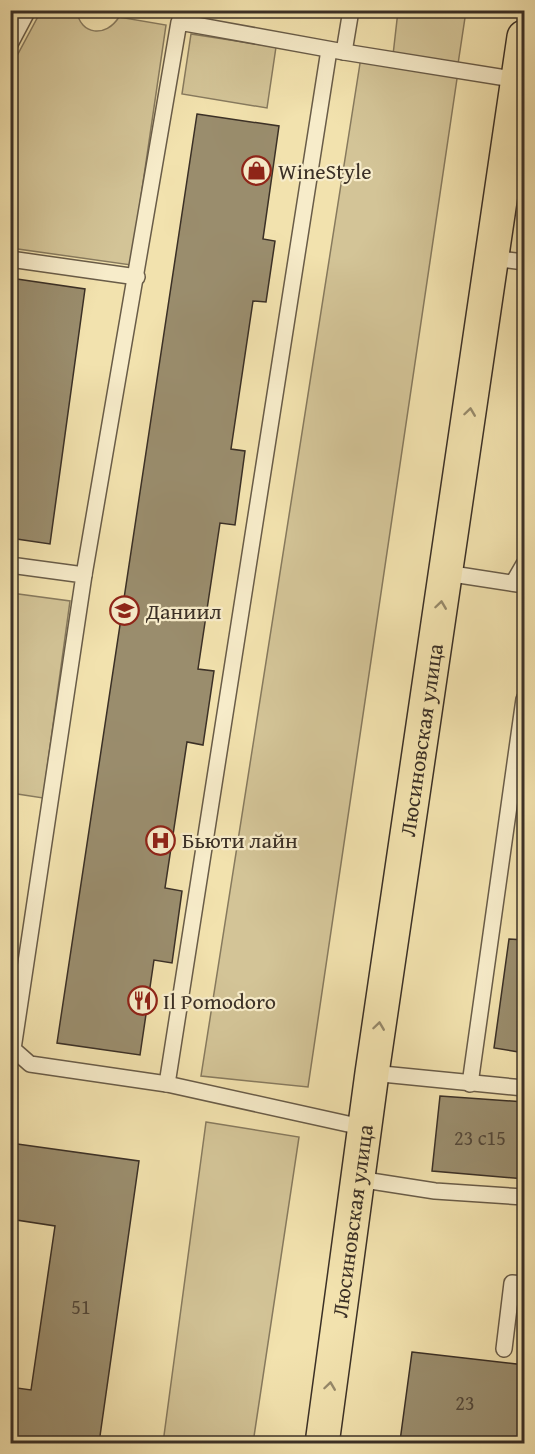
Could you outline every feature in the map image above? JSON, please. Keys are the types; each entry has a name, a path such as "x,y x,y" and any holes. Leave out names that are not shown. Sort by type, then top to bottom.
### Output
{"main road":[{"name":"Люсиновская улица","path":"322,1443 372,1073 492,258 515,162 522,61"}],"lane":[{"path":"10,44 28,10"},
{"path":"167,1084 337,51 351,10"},
{"path":"366,1128 167,1084 30,1064 13,1049 84,575 181,16 337,51 522,61"},
{"path":"492,258 525,262"},
{"path":"10,259 137,277"},
{"path":"446,573 519,584 525,564"},
{"path":"10,565 84,575"},
{"path":"470,1084 525,699"},
{"path":"372,1073 525,1088"},
{"path":"358,1179 435,1191 525,1197"},
{"path":"504,1349 512,1283 525,1284"}],"shaded area":[{"path":"41,11 77,11 83,25 94,31 107,28 119,17 166,25 131,265 11,248 11,67"},
{"path":"398,11 466,11 458,64 393,55"},
{"path":"191,34 276,47 267,108 182,94"},
{"path":"361,57 458,72 308,1087 201,1076"},
{"path":"11,593 70,601 43,798 11,793"},
{"path":"206,1122 299,1137 253,1443 163,1443"}],"building":[{"path":"197,114 279,126 263,239 275,241 266,302 253,301 231,449 245,451 235,525 220,523 198,669 214,671 203,745 187,742 165,888 182,891 172,963 154,960 140,1055 57,1043"},
{"path":"10,278 85,289 50,544 10,538"},
{"path":"509,939 525,940 525,1053 494,1048"},
{"path":"440,1096 525,1102 525,1179 432,1171"},
{"path":"10,1143 139,1161 99,1443 10,1443 10,1387 31,1390 55,1226 10,1219"},
{"path":"412,1352 525,1365 525,1441 510,1439 509,1443 418,1443 400,1441"}],"place":[{"name":"WineStyle","path":"257,171"},
{"name":"Даниил","path":"125,611"},
{"name":"Бьюти лайн","path":"161,840"},
{"name":"Il Pomodoro","path":"142,1001"}]}
